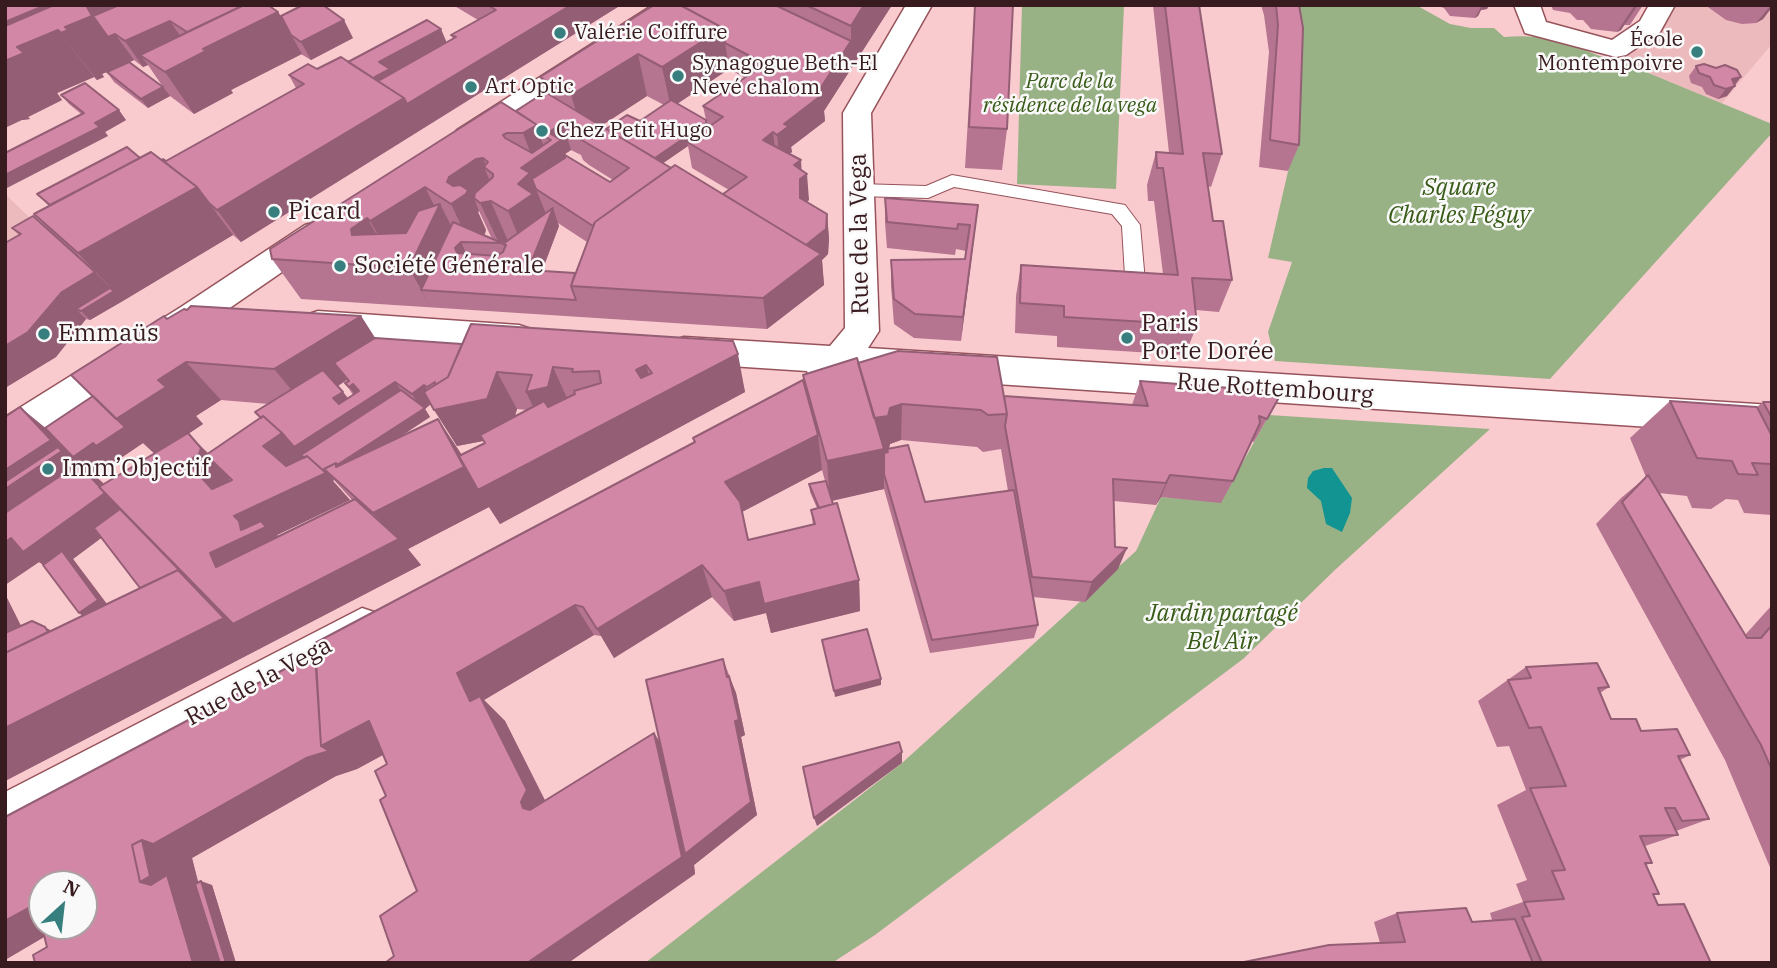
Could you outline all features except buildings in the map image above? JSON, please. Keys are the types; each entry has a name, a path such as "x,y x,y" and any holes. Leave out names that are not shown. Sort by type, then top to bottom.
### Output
{"street":[{"path":"440,153 671,5"},
{"name":"Rue de la Vega","path":"796,391 839,359 862,331 857,113 919,5"},
{"path":"1527,5 1534,27 1616,49 1651,26 1662,5"},
{"path":"5,436 337,220"},
{"path":"193,316 244,318"},
{"path":"286,321 550,340"},
{"name":"Rue Rottembourg","path":"648,347 1772,420"},
{"name":"Rue de la Vega","path":"5,817 400,606"}],"lane":[{"path":"859,190 928,192 952,181 1118,209 1131,225 1136,293"}],"shaded area":[{"name":"École Montempoivre","path":"1672,5 1772,5 1772,44 1722,103 1617,60 1652,35"},
{"path":"5,194 48,235 5,260"}],"green space":[{"name":"Parc de la résidence de la vega","path":"1022,5 1124,5 1116,189 1017,184"},
{"name":"Square Charles Péguy","path":"1284,5 1416,5 1450,24 1494,28 1504,37 1558,41 1617,60 1772,124 1772,133 1550,379 1275,361 1268,332 1292,262 1268,258 1289,167"},
{"name":"Jardin partagé Bel Air","path":"1269,415 1490,429 1336,569 1243,659 875,935 832,963 645,963 902,763 1136,551 1161,497 1221,502"}],"water":[{"path":"1332,468 1352,498 1350,513 1342,532 1326,524 1321,501 1307,488 1308,478 1313,471"}],"place":[{"name":"Valérie Coiffure","path":"560,33"},
{"name":"École Montempoivre","path":"1697,52"},
{"name":"Synagogue Beth-El Nevé chalom","path":"678,76"},
{"name":"Art Optic","path":"471,87"},
{"name":"Chez Petit Hugo","path":"542,131"},
{"name":"Picard","path":"274,212"},
{"name":"Société Générale","path":"340,266"},
{"name":"Emmaüs","path":"44,334"},
{"name":"Paris Porte Dorée","path":"1127,338"},
{"name":"Imm’Objectif","path":"48,469"}]}
